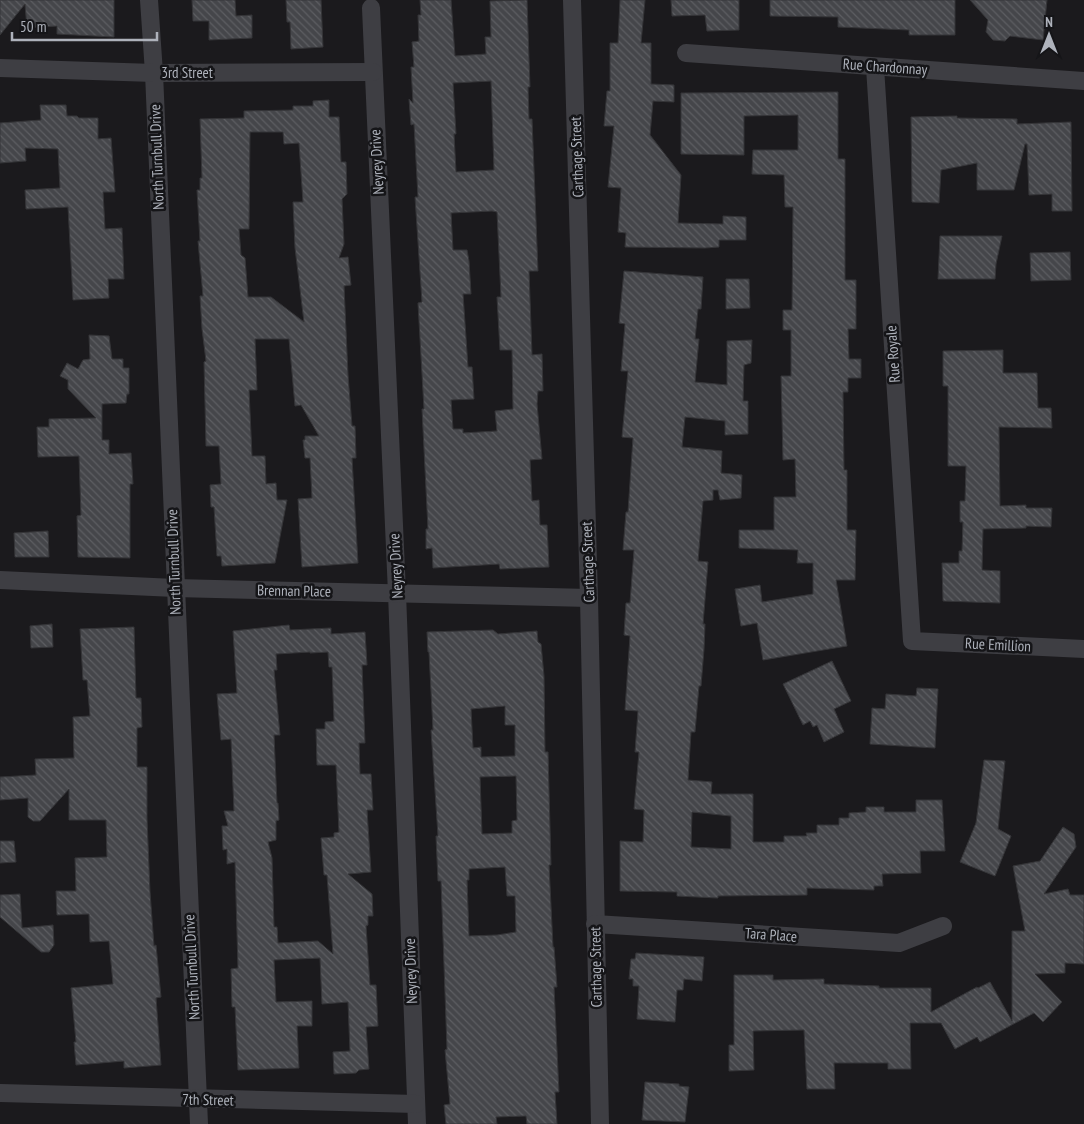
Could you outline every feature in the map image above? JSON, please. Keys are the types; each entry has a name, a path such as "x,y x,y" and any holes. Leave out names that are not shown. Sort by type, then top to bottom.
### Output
{"street":[{"name":"North Turnbull Drive","path":"149,0 154,73 199,1124"},
{"name":"Carthage Street","path":"572,0 589,598 600,1124"},
{"name":"Neyrey Drive","path":"371,8 397,593 417,1124"},
{"name":"Rue Chardonnay","path":"686,53 1084,81"},
{"name":"Rue Royale","path":"875,67 912,641"},
{"name":"3rd Street","path":"0,68 154,73 374,72"},
{"name":"Brennan Place","path":"0,580 175,588 589,598"},
{"name":"Rue Emillion","path":"912,641 1084,649"},
{"name":"Tara Place","path":"595,924 899,943 943,926"},
{"name":"7th Street","path":"0,1093 416,1104"}],"building":[{"path":"0,0 114,0 114,37 57,34 57,26 27,28 25,4 0,35"},
{"path":"192,0 235,0 236,16 252,15 252,38 209,40 209,21 193,21"},
{"path":"286,0 321,0 323,47 291,49 290,22 287,22"},
{"path":"420,0 451,0 455,56 486,54 485,37 491,37 490,1 527,0 530,87 528,87 529,119 532,119 538,271 529,271 532,355 542,354 543,391 538,391 537,404 542,459 530,460 532,501 539,500 540,525 547,525 549,567 500,569 499,564 433,568 432,548 426,549 426,529 428,529 418,303 422,302 415,197 418,197 414,124 411,125 409,99 413,103 411,67 414,67 412,42 419,41 418,15 421,15","holes":["491,81 494,170 456,172 453,83","497,212 501,297 497,297 500,350 512,350 513,409 495,411 497,431 463,433 463,429 453,429 451,400 474,399 472,367 468,367 463,294 471,294 467,250 453,250 451,213"]},
{"path":"620,0 645,0 641,43 651,43 651,84 674,85 674,102 653,101 650,135 681,175 678,223 723,224 723,216 746,217 746,240 719,240 719,247 705,248 625,247 626,233 618,232 621,188 608,187 614,126 604,126 607,91 610,91 610,43 618,43"},
{"path":"671,0 739,0 739,30 707,31 705,15 672,16"},
{"path":"770,0 955,0 955,35 909,35 909,30 838,27 838,17 770,16"},
{"path":"970,0 1047,0 1043,40 1010,36 1005,41 993,40 986,32 988,20"},
{"path":"838,92 838,159 845,159 845,280 856,280 856,329 848,329 849,359 861,359 861,378 848,378 848,392 843,392 844,470 847,470 847,530 856,530 855,580 836,580 847,646 763,660 757,623 741,626 735,589 760,585 762,602 813,594 813,563 797,563 798,550 739,548 739,530 774,530 774,497 796,497 795,459 783,460 781,376 791,376 791,330 783,330 783,310 792,310 793,207 785,207 784,175 752,174 753,150 798,150 798,115 744,116 744,155 681,154 681,93"},
{"path":"329,100 329,117 339,117 341,162 346,162 347,194 342,199 344,244 339,258 348,257 351,285 344,286 352,426 355,426 356,458 352,458 358,563 302,567 298,499 312,498 310,458 305,458 303,440 305,440 305,436 319,436 301,405 295,406 289,339 255,339 257,390 249,390 252,456 265,456 266,484 276,483 277,500 287,500 275,563 222,566 221,556 217,556 214,507 211,507 210,485 221,484 219,446 206,446 204,362 206,361 200,296 203,296 198,241 200,241 197,190 200,190 200,178 202,178 200,119 244,118 244,111 293,110 293,106 313,106 313,101","holes":["250,132 283,132 284,144 299,143 303,202 293,202 295,248 304,322 271,297 248,297 245,258 241,255 239,229 249,229"]},
{"path":"40,105 66,105 67,116 98,118 98,139 111,138 115,192 103,192 105,229 122,228 124,279 108,279 109,298 73,300 68,207 26,209 25,190 60,188 58,149 25,148 26,161 0,163 0,123 41,120"},
{"path":"957,116 957,118 1017,119 1017,124 1071,122 1072,211 1052,211 1052,194 1029,195 1027,144 1025,144 1014,190 977,190 977,163 941,170 939,203 912,202 911,117"},
{"path":"940,236 1002,236 995,279 938,279"},
{"path":"1070,252 1071,280 1031,281 1030,253"},
{"path":"624,271 703,277 701,309 698,309 695,339 699,339 695,382 727,385 727,341 752,340 751,363 744,365 743,401 748,401 748,434 725,435 725,421 685,417 682,447 722,451 721,473 742,475 741,498 720,500 718,490 713,490 713,500 703,501 698,561 708,562 703,624 705,624 704,649 695,732 691,732 688,780 712,782 711,794 753,794 753,842 784,842 784,836 807,836 806,833 817,833 817,825 839,825 839,818 849,818 849,813 866,812 866,807 884,807 884,812 916,812 916,800 942,800 945,851 920,851 921,873 882,874 883,886 874,886 874,890 807,888 807,895 718,896 718,898 677,896 677,892 620,891 620,841 643,842 644,810 634,809 639,752 635,752 638,711 625,710 630,636 624,635 626,603 630,603 634,550 623,550 626,512 628,512 633,438 622,437 628,371 621,371 625,324 619,323","holes":["692,812 731,816 731,849 691,847"]},
{"path":"726,279 749,279 750,308 726,309"},
{"path":"89,335 109,336 112,359 123,359 123,368 129,368 129,394 127,394 126,403 102,404 102,440 109,440 109,454 131,453 133,484 130,484 130,558 78,557 77,516 81,515 79,456 38,457 37,427 49,427 49,419 96,418 68,389 68,380 60,376 67,363 78,369 83,360 90,359"},
{"path":"1003,350 1003,373 1037,373 1038,408 1051,408 1052,428 999,427 1000,506 1026,505 1026,508 1052,508 1051,527 1026,526 1026,528 983,529 982,570 1000,571 1000,603 943,601 942,563 959,563 959,551 962,551 963,522 960,522 960,501 965,501 966,466 948,466 948,386 943,386 943,351"},
{"path":"48,531 49,557 15,557 14,533"},
{"path":"52,624 53,647 31,648 30,626"},
{"path":"289,625 290,630 331,628 331,634 365,632 367,665 362,665 365,743 359,743 360,774 371,774 373,810 367,810 371,872 348,874 372,894 373,916 368,916 368,925 366,926 370,985 376,985 378,1026 366,1027 369,1069 359,1070 356,1073 334,1074 333,1052 350,1051 348,1002 322,1004 320,958 274,960 276,1002 312,1001 312,1026 297,1026 299,1068 238,1070 235,1007 232,1007 231,969 238,968 235,862 227,864 227,849 223,850 222,826 228,826 224,811 234,811 231,739 221,740 217,694 237,693 233,631","holes":["328,652 329,667 332,667 334,721 325,722 325,729 316,729 317,765 336,765 339,832 334,833 334,837 321,838 324,875 327,875 333,954 318,941 278,943 277,927 274,927 272,858 268,842 276,840 276,821 279,820 274,735 280,735 274,670 277,670 276,654"]},
{"path":"134,627 136,698 141,698 142,727 137,728 137,767 147,767 150,892 154,946 156,945 161,997 156,998 161,1065 124,1068 124,1061 76,1065 71,988 113,984 109,941 90,942 89,914 57,915 56,891 76,891 75,858 107,857 106,820 69,820 69,789 40,821 33,821 28,817 28,798 0,800 0,777 36,775 35,759 74,758 73,717 90,716 87,680 83,680 80,629"},
{"path":"493,630 498,634 537,631 538,642 541,644 544,676 545,752 548,752 551,865 549,865 557,987 554,987 559,1092 555,1092 557,1124 527,1124 526,1116 496,1117 497,1124 446,1124 444,1105 450,1104 445,1050 447,1049 441,881 438,881 436,836 438,836 427,632","holes":["505,706 505,725 515,725 515,756 481,757 481,747 473,748 471,709","516,776 517,820 512,821 512,833 482,834 480,777","505,867 507,896 515,896 516,932 469,936 467,880 469,880 469,869"]},
{"path":"832,661 851,701 834,709 844,732 824,742 817,725 813,727 810,721 803,725 783,684"},
{"path":"917,688 938,689 935,748 870,744 872,708 885,709 886,694 916,696"},
{"path":"984,760 1005,761 998,829 1011,836 995,876 960,862 976,823"},
{"path":"1063,827 1074,834 1076,847 1044,894 1068,889 1070,895 1084,895 1084,964 1065,963 1065,973 1035,974 1062,1002 1043,1022 1034,1013 980,1042 977,1037 955,1049 941,1023 910,1023 911,1069 888,1069 888,1063 834,1063 835,1089 807,1089 804,1030 753,1031 754,1070 729,1071 729,1045 734,1045 734,975 773,975 773,980 824,979 824,984 879,986 879,988 931,988 931,1012 990,982 1012,1021 1012,931 1025,931 1013,866 1040,861"},
{"path":"0,841 14,841 16,862 0,863"},
{"path":"20,894 22,928 53,925 54,945 49,952 41,952 0,917 0,895"},
{"path":"636,953 704,957 702,981 684,979 683,990 677,990 675,1022 637,1019 639,986 633,986 633,979 629,979 631,959 635,959"},
{"path":"645,1082 679,1084 679,1086 689,1087 685,1122 642,1120"}]}
